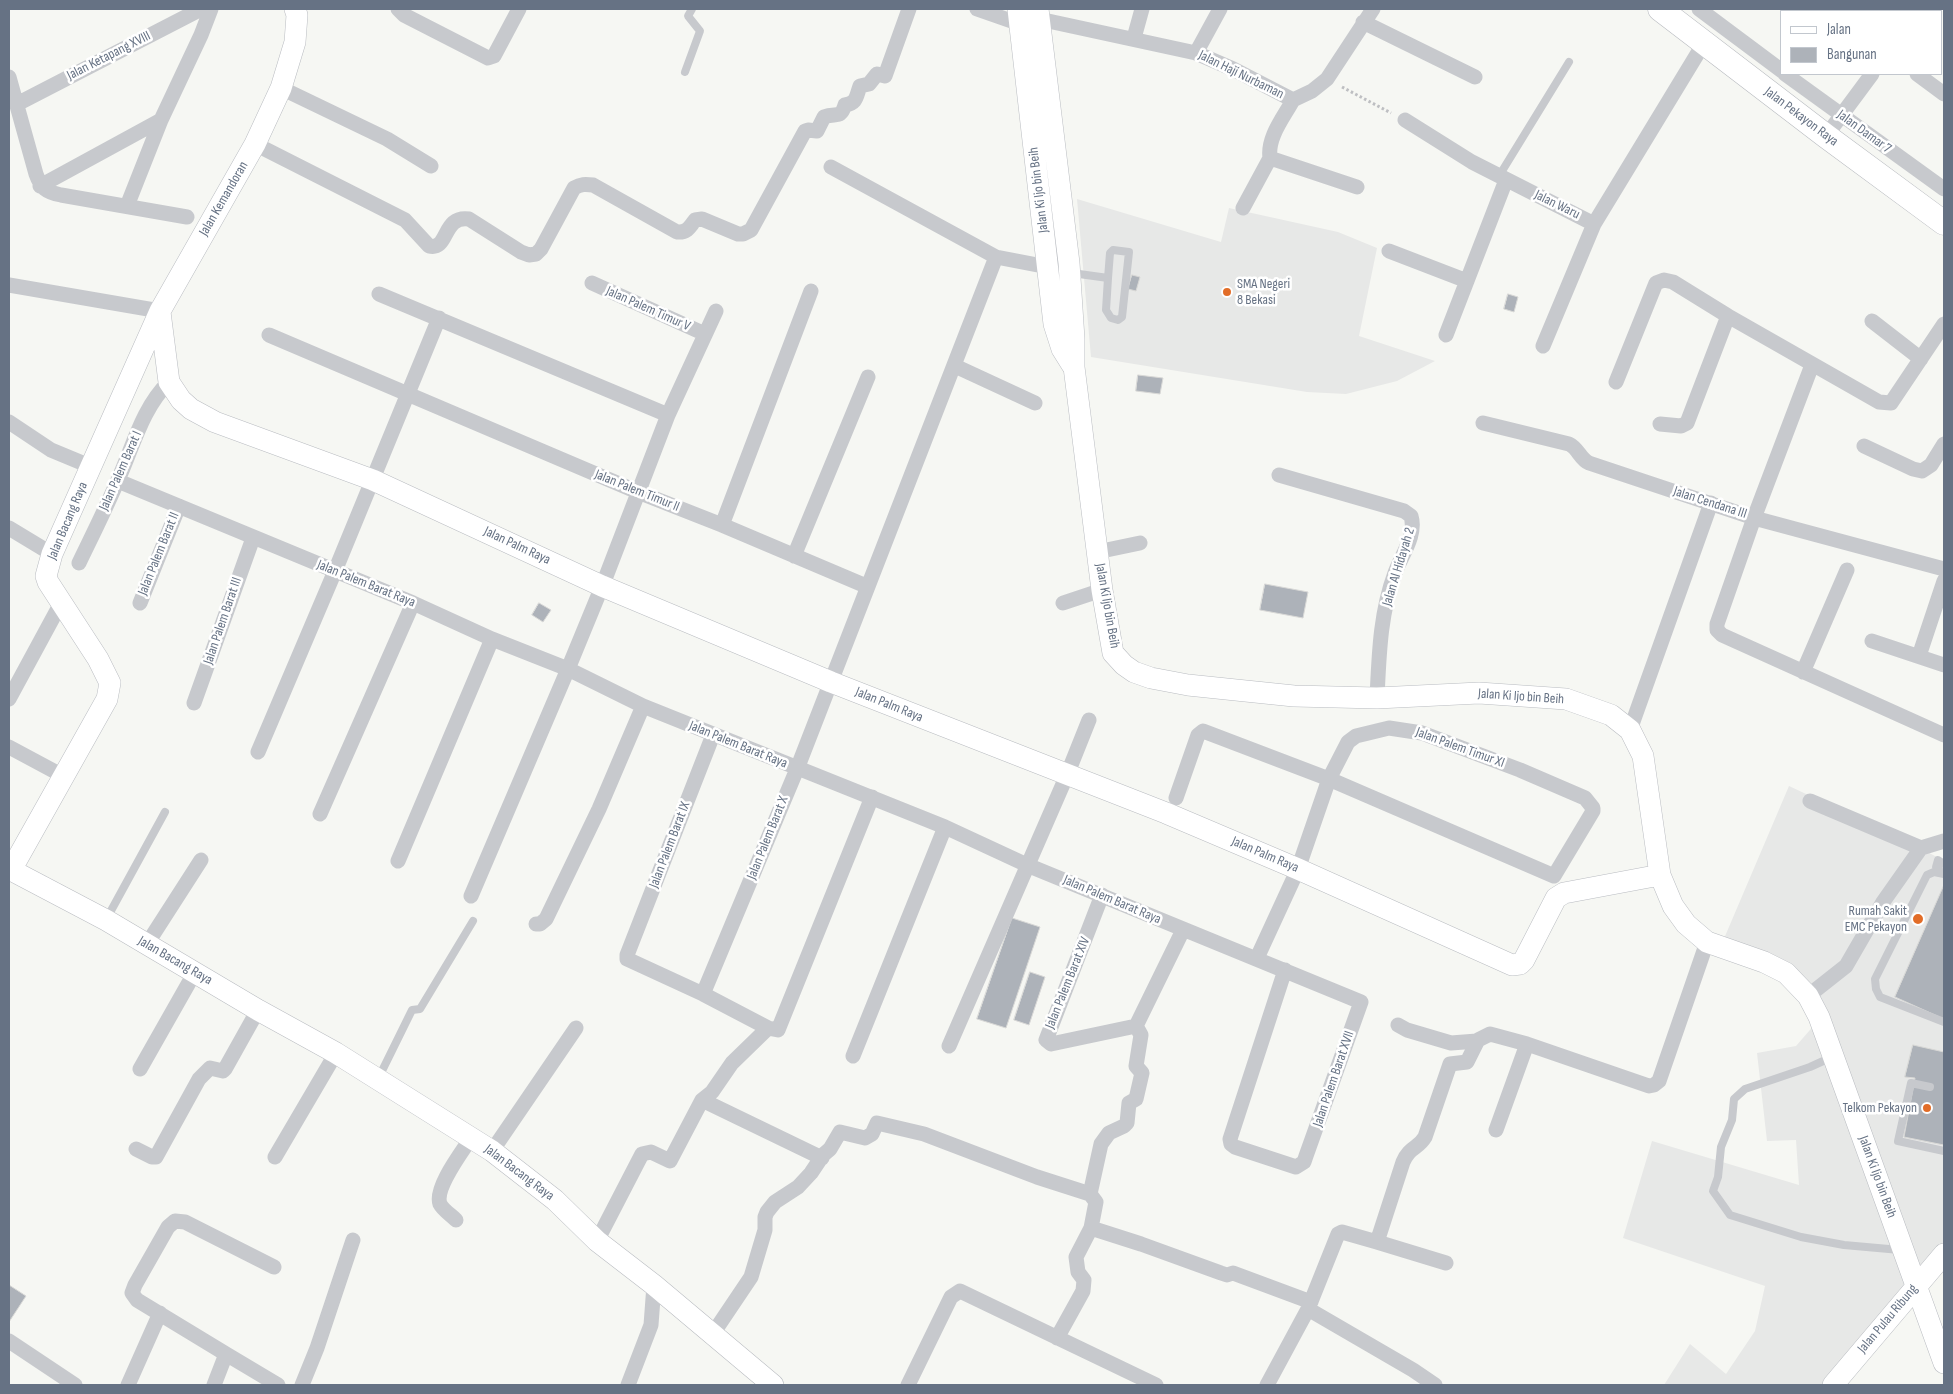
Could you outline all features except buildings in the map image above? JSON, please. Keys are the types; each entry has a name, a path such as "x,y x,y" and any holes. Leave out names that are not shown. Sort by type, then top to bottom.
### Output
{"main road":[{"name":"Jalan Pekayon Raya","path":"1660,9 1826,136 1944,223"}],"street":[{"name":"Jalan Ketapang XVIII","path":"17,104 201,9"},
{"path":"127,206 161,120 202,36 211,9"},
{"name":"Jalan Kemandoran","path":"128,382 160,312 255,144 281,88 295,42 297,15 295,9"},
{"path":"398,9 411,19 488,58 494,56 519,9"},
{"path":"255,144 405,220 429,246 433,247 439,245 455,220 461,218 469,219 520,252 529,255 536,254 541,249 574,188 580,184 593,185 677,232 688,230 695,220 702,219 738,234 743,234 750,230 805,131 817,131 824,117 838,116 843,112 845,105 852,105 860,86 869,84 877,74 885,76 910,9"},
{"name":"Jalan Haji Nurbaman","path":"976,9 1029,15 1196,53 1233,69 1293,100 1307,94 1327,79 1372,9"},
{"path":"1134,38 1142,9"},
{"path":"1196,53 1220,9"},
{"path":"1699,9 1780,70"},
{"name":"Jalan Ki Ijo bin Beih","path":"1029,15 1054,324 1062,349 1074,367"},
{"name":"Jalan Ki Ijo bin Beih","path":"1029,15 1070,273 1074,367 1102,590 1113,653 1134,672 1151,678 1198,686 1294,696 1377,698 1479,693 1566,699 1597,708 1630,730 1643,756 1660,875 1673,906 1686,924 1707,942 1764,962 1786,973 1808,996 1819,1017 1944,1363"},
{"path":"1363,22 1475,78"},
{"name":"Jalan Waru","path":"1405,120 1472,162 1594,224 1704,43"},
{"name":"Jalan Damar 7","path":"1786,75 1944,189"},
{"path":"1826,136 1871,75"},
{"path":"1918,75 1944,94"},
{"path":"9,77 40,186 46,191 187,217"},
{"path":"281,88 387,139 431,166"},
{"path":"1243,208 1270,158 1269,149 1272,138 1293,100"},
{"path":"40,186 161,120"},
{"path":"1270,158 1357,187"},
{"path":"831,167 996,257 1048,266"},
{"path":"1446,335 1467,281 1502,178"},
{"path":"1543,346 1594,224"},
{"path":"1389,251 1467,281"},
{"name":"Jalan Palem Barat X","path":"704,994 797,769 866,586 996,257"},
{"path":"1616,382 1656,283 1664,280 1673,282 1812,365 1879,402 1891,403 1944,324"},
{"name":"Jalan Palem Timur V","path":"592,283 705,334"},
{"path":"9,285 160,312 168,382"},
{"path":"722,525 811,291"},
{"path":"379,294 668,415"},
{"path":"470,896 568,669 668,415 716,311"},
{"path":"1660,424 1681,426 1687,423 1728,316"},
{"path":"258,752 439,318"},
{"path":"1872,321 1921,359"},
{"name":"Jalan Palem Timur II","path":"269,335 638,492 722,525 866,586"},
{"path":"1812,365 1754,518 1717,624 1717,630 1722,635 1944,735"},
{"path":"954,366 1035,403"},
{"path":"794,556 868,377"},
{"name":"Jalan Bacang Raya","path":"128,382 52,554 46,576 61,603 98,659 110,683 107,699 65,777 10,872 106,920 258,1010 336,1052 492,1151 555,1200 597,1241 654,1285 765,1383"},
{"name":"Jalan Palm Raya","path":"168,382 181,400 191,409 215,422 373,480 602,586 831,682 1166,813 1512,964 1520,964 1524,960 1556,898 1564,893 1660,875"},
{"name":"Jalan Palem Barat I","path":"79,563 118,481 148,409 168,382"},
{"path":"9,422 51,450 92,467"},
{"name":"Jalan Cendana III","path":"1483,423 1569,444 1589,463 1754,518 1944,569"},
{"path":"1864,446 1913,469 1922,471 1938,467 1944,444"},
{"name":"Jalan Al Hidayah 2","path":"1279,475 1404,511 1411,516 1413,523 1409,540 1394,574 1385,610 1379,645 1377,698"},
{"name":"Jalan Palem Barat Raya","path":"118,481 413,603 492,639 568,669 643,706 945,827 1026,865 1361,1002"},
{"path":"1630,730 1711,503"},
{"name":"Jalan Palem Barat II","path":"140,603 178,506"},
{"path":"9,528 52,554"},
{"name":"Jalan Palem Barat III","path":"194,703 253,538"},
{"path":"1097,552 1140,543"},
{"path":"1803,672 1848,570"},
{"path":"1919,656 1944,581"},
{"path":"1063,603 1102,590"},
{"path":"9,699 61,603"},
{"path":"320,814 413,603"},
{"path":"398,861 492,639"},
{"path":"1872,641 1944,665"},
{"path":"536,924 544,922 546,919 599,809 643,706"},
{"path":"950,1046 1088,720"},
{"name":"Jalan Palem Timur XI","path":"1257,958 1298,869 1329,779 1348,742 1356,736 1389,728 1422,733 1520,770 1585,798 1593,808 1593,811 1554,876 1329,779"},
{"path":"1176,798 1198,735 1203,731 1329,779"},
{"name":"Jalan Palem Barat IX","path":"704,994 631,962 627,959 627,955 713,735"},
{"path":"9,747 65,777"},
{"path":"704,994 768,1028 778,1030 872,797"},
{"path":"1810,801 1921,848"},
{"path":"853,1056 945,827"},
{"path":"1808,996 1846,966 1883,902 1921,848 1944,841"},
{"path":"147,944 201,860"},
{"name":"Jalan Palem Barat XIV","path":"1102,895 1046,1040 1051,1044 1136,1026"},
{"path":"1090,1194 1101,1144 1109,1133 1127,1123 1129,1103 1136,1098 1142,1074 1136,1066 1141,1035 1136,1026 1183,930"},
{"path":"1398,1025 1407,1030 1451,1043 1477,1042 1490,1034 1527,1044 1649,1086 1654,1086 1659,1081 1707,942"},
{"name":"Jalan Palem Barat XVII","path":"1285,970 1230,1139 1230,1144 1235,1147 1291,1166 1304,1162 1361,1002"},
{"path":"140,1069 195,972"},
{"path":"136,1149 152,1158 156,1157 200,1079 210,1068 223,1071 225,1069 258,1010"},
{"path":"492,1151 576,1028"},
{"path":"597,1241 642,1154 651,1152 670,1161 702,1100 712,1092 732,1063 768,1028"},
{"path":"1377,1242 1403,1162 1408,1152 1422,1142 1425,1137 1448,1067 1454,1062 1464,1063 1469,1061 1477,1042"},
{"path":"1496,1130 1527,1044"},
{"path":"275,1157 336,1052"},
{"path":"702,1100 822,1158"},
{"path":"712,1335 751,1277 765,1230 767,1212 775,1202 798,1187 830,1149 840,1132 865,1138 872,1134 877,1123 924,1134 1037,1177 1090,1194 1096,1202 1091,1228 1076,1257 1078,1272 1084,1280 1083,1291 1058,1338"},
{"path":"456,1220 441,1206 440,1192 444,1181 471,1138"},
{"path":"274,1267 185,1222 175,1221 168,1227 132,1293 137,1300 278,1385"},
{"path":"1091,1228 1142,1244 1226,1275 1233,1273 1309,1305 1435,1385"},
{"path":"1266,1385 1309,1305 1340,1232 1446,1263"},
{"path":"302,1385 317,1348 353,1240"},
{"name":"Jalan Pulau Ribung","path":"1833,1385 1944,1254"},
{"path":"628,1385 651,1325 654,1285"},
{"path":"908,1385 950,1297 960,1291 1156,1385"},
{"path":"128,1385 160,1313"},
{"path":"9,1341 75,1385"},
{"path":"214,1385 226,1354"}],"lane":[{"path":"685,72 700,31 688,16 692,9"},
{"path":"1502,178 1569,62"},
{"path":"1114,250 1129,252 1122,317 1118,320 1111,318 1106,310 1108,278 1110,254 1114,250"},
{"path":"1070,273 1108,278"},
{"path":"106,920 165,812"},
{"path":"1943,873 1936,867 1938,860 1944,864"},
{"path":"1943,873 1934,872 1927,875 1875,979 1876,989 1880,997 1944,1022"},
{"path":"378,1079 412,1010 420,1009 473,921"},
{"path":"1833,1056 1810,1067 1745,1089 1734,1099 1732,1120 1721,1147 1718,1177 1713,1191 1730,1215 1801,1237 1844,1246 1904,1250"},
{"path":"1930,1086 1911,1084 1898,1141 1944,1152"}],"path":[{"path":"1327,79 1405,120"}],"shaded area":[{"name":"SMA Negeri 8 Bekasi","path":"1077,199 1221,242 1229,208 1338,232 1377,248 1359,336 1435,361 1397,381 1346,394 1307,392 1091,357"},
{"path":"1789,786 1913,844 1944,861 1944,1269 1844,1385 1664,1385 1690,1344 1726,1374 1755,1331 1765,1286 1623,1238 1652,1141 1799,1185 1796,1140 1767,1141 1757,1053 1796,1046 1816,1023 1785,974 1720,948"}],"place":[{"name":"SMA Negeri 8 Bekasi","path":"1227,292"},
{"name":"Rumah Sakit EMC Pekayon","path":"1918,919"},
{"name":"Telkom Pekayon","path":"1927,1108"}]}
